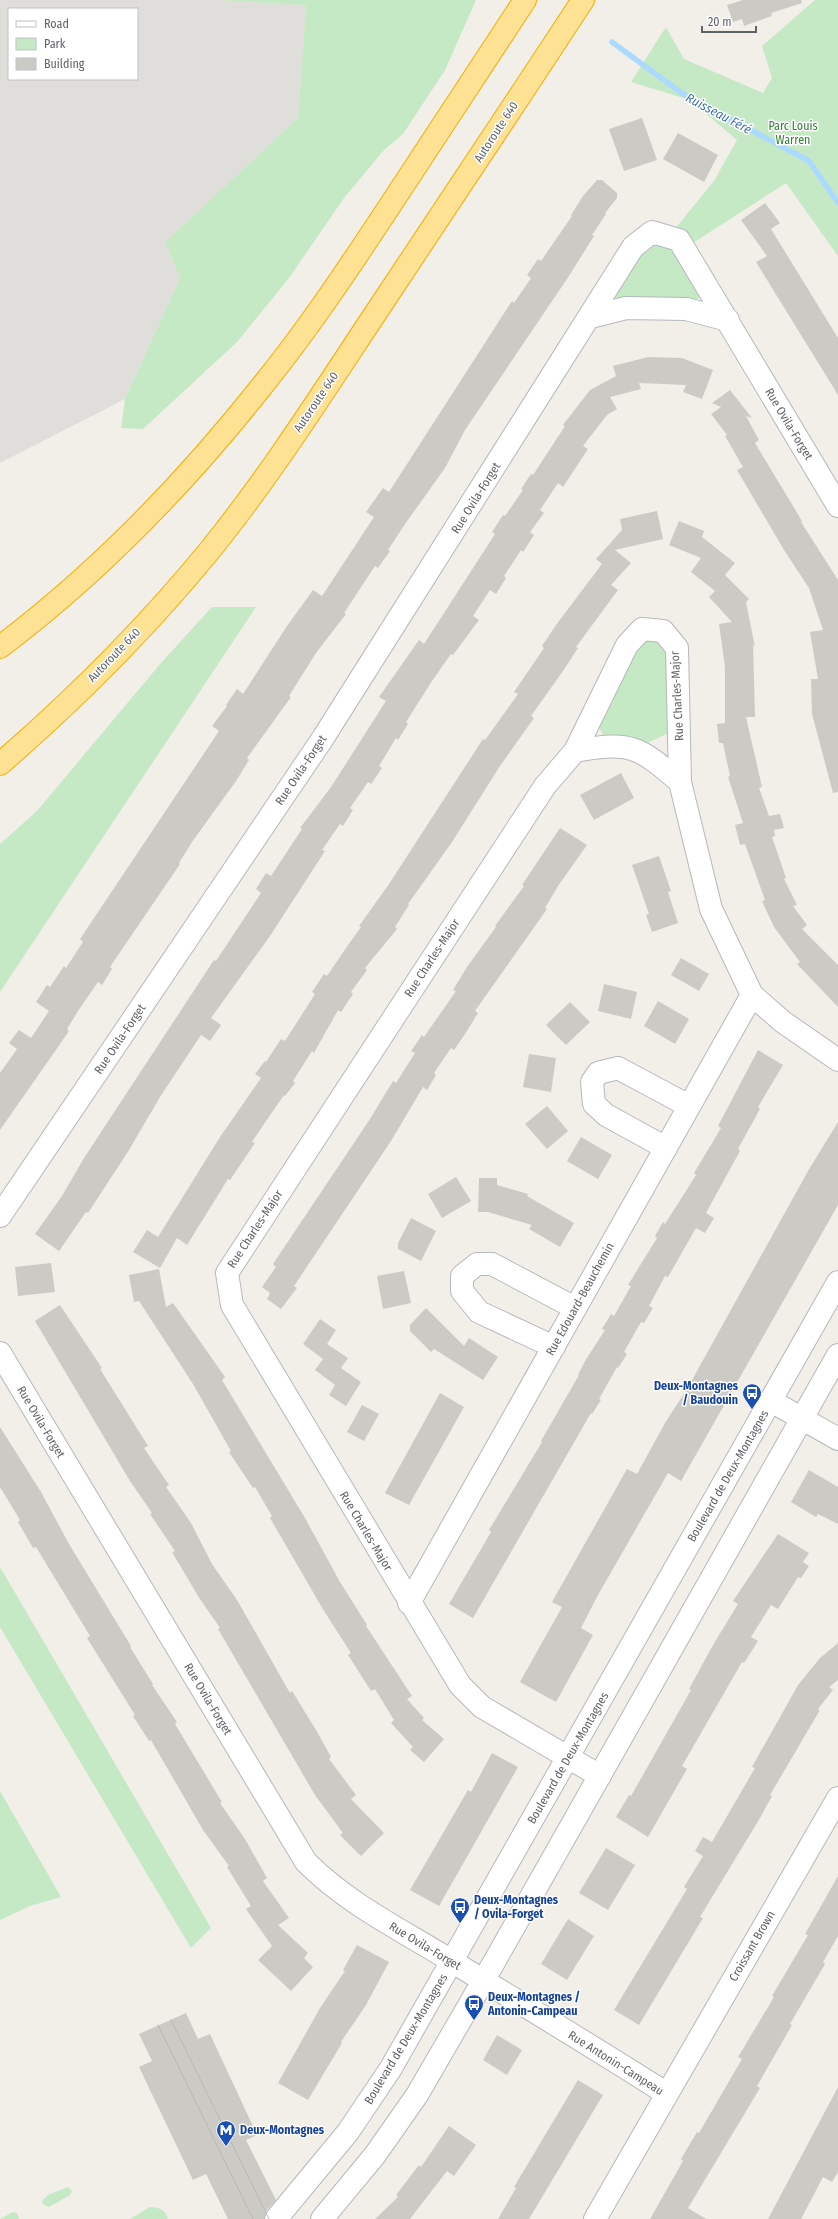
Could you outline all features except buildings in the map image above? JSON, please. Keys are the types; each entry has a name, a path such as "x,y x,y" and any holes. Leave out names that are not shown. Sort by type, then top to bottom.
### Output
{"highway":[{"path":"0,647 72,588 123,540 200,461 249,403 297,340 358,254 525,0"},
{"name":"Autoroute 640","path":"0,764 68,702 142,627 192,571 230,524 270,470 361,335 583,0"}],"street":[{"name":"Rue Ovila-Forget","path":"0,1216 323,738 633,248 652,232 679,240 838,506"},
{"path":"590,317 626,308 686,309 728,320"},
{"name":"Rue Charles-Major","path":"600,1776 482,1707 460,1685 409,1603 232,1305 227,1273 545,786 575,751 627,645 642,629 663,632 677,648 680,782 711,908 752,995 783,1022 838,1060"},
{"path":"575,751 608,745 635,749 650,756 680,782"},
{"name":"Rue Edouard-Beauchemin","path":"409,1603 752,995"},
{"path":"666,1148 606,1115 594,1104 592,1082 598,1073 618,1068 689,1106"},
{"path":"554,1347 479,1312 462,1291 462,1276 477,1264 492,1264 576,1308"},
{"name":"Boulevard de Deux-Montagnes","path":"276,2219 323,2164 359,2116 391,2068 453,1962 838,1282"},
{"name":"Rue Ovila-Forget","path":"0,1353 306,1862 325,1881 363,1909 484,1981"},
{"path":"322,2219 375,2155 403,2116 484,1981 838,1355"},
{"path":"771,1401 838,1439"},
{"name":"Croissant Brown","path":"668,2094 838,1798"},
{"name":"Rue Antonin-Campeau","path":"484,1981 668,2094 594,2219"}],"shaded area":[{"path":"0,0 215,0 306,5 298,118 165,242 180,278 125,399 0,463"}],"green space":[{"path":"215,0 476,0 445,70 403,134 384,150 344,198 289,278 237,342 143,429 121,428 125,399 180,278 165,242 298,118 306,5"},
{"name":"Parc Louis Warren","path":"815,0 838,0 838,256 786,183 693,243 674,230 714,181 737,140 690,100 631,82 666,27 684,59 763,93 772,78 762,46"},
{"path":"679,240 706,292 686,309 626,308 612,292 633,247"},
{"path":"212,607 256,607 0,992 0,844 37,811 161,663"},
{"path":"663,631 679,728 635,749 608,745 593,715 627,645"},
{"path":"0,1567 211,1928 191,1948 0,1627"},
{"path":"0,1791 61,1897 30,1906 0,1920"},
{"path":"68,2187 72,2191 70,2195 49,2207 44,2205 42,2201 48,2195"},
{"path":"150,2207 162,2210 166,2213 168,2219 130,2219"},
{"path":"13,2212 17,2213 19,2219 0,2219"}],"waterway":[{"name":"Ruisseau Féré","path":"612,42 683,94 809,161 838,203"}],"tram line":[{"path":"171,2020 269,2219"},
{"path":"158,2025 253,2219"}],"place":[{"name":"Deux-Montagnes / Baudouin","path":"752,1410"},
{"name":"Deux-Montagnes / Ovila-Forget","path":"460,1924"},
{"name":"Deux-Montagnes / Antonin-Campeau","path":"474,2021"},
{"name":"Deux-Montagnes","path":"226,2147"}]}
